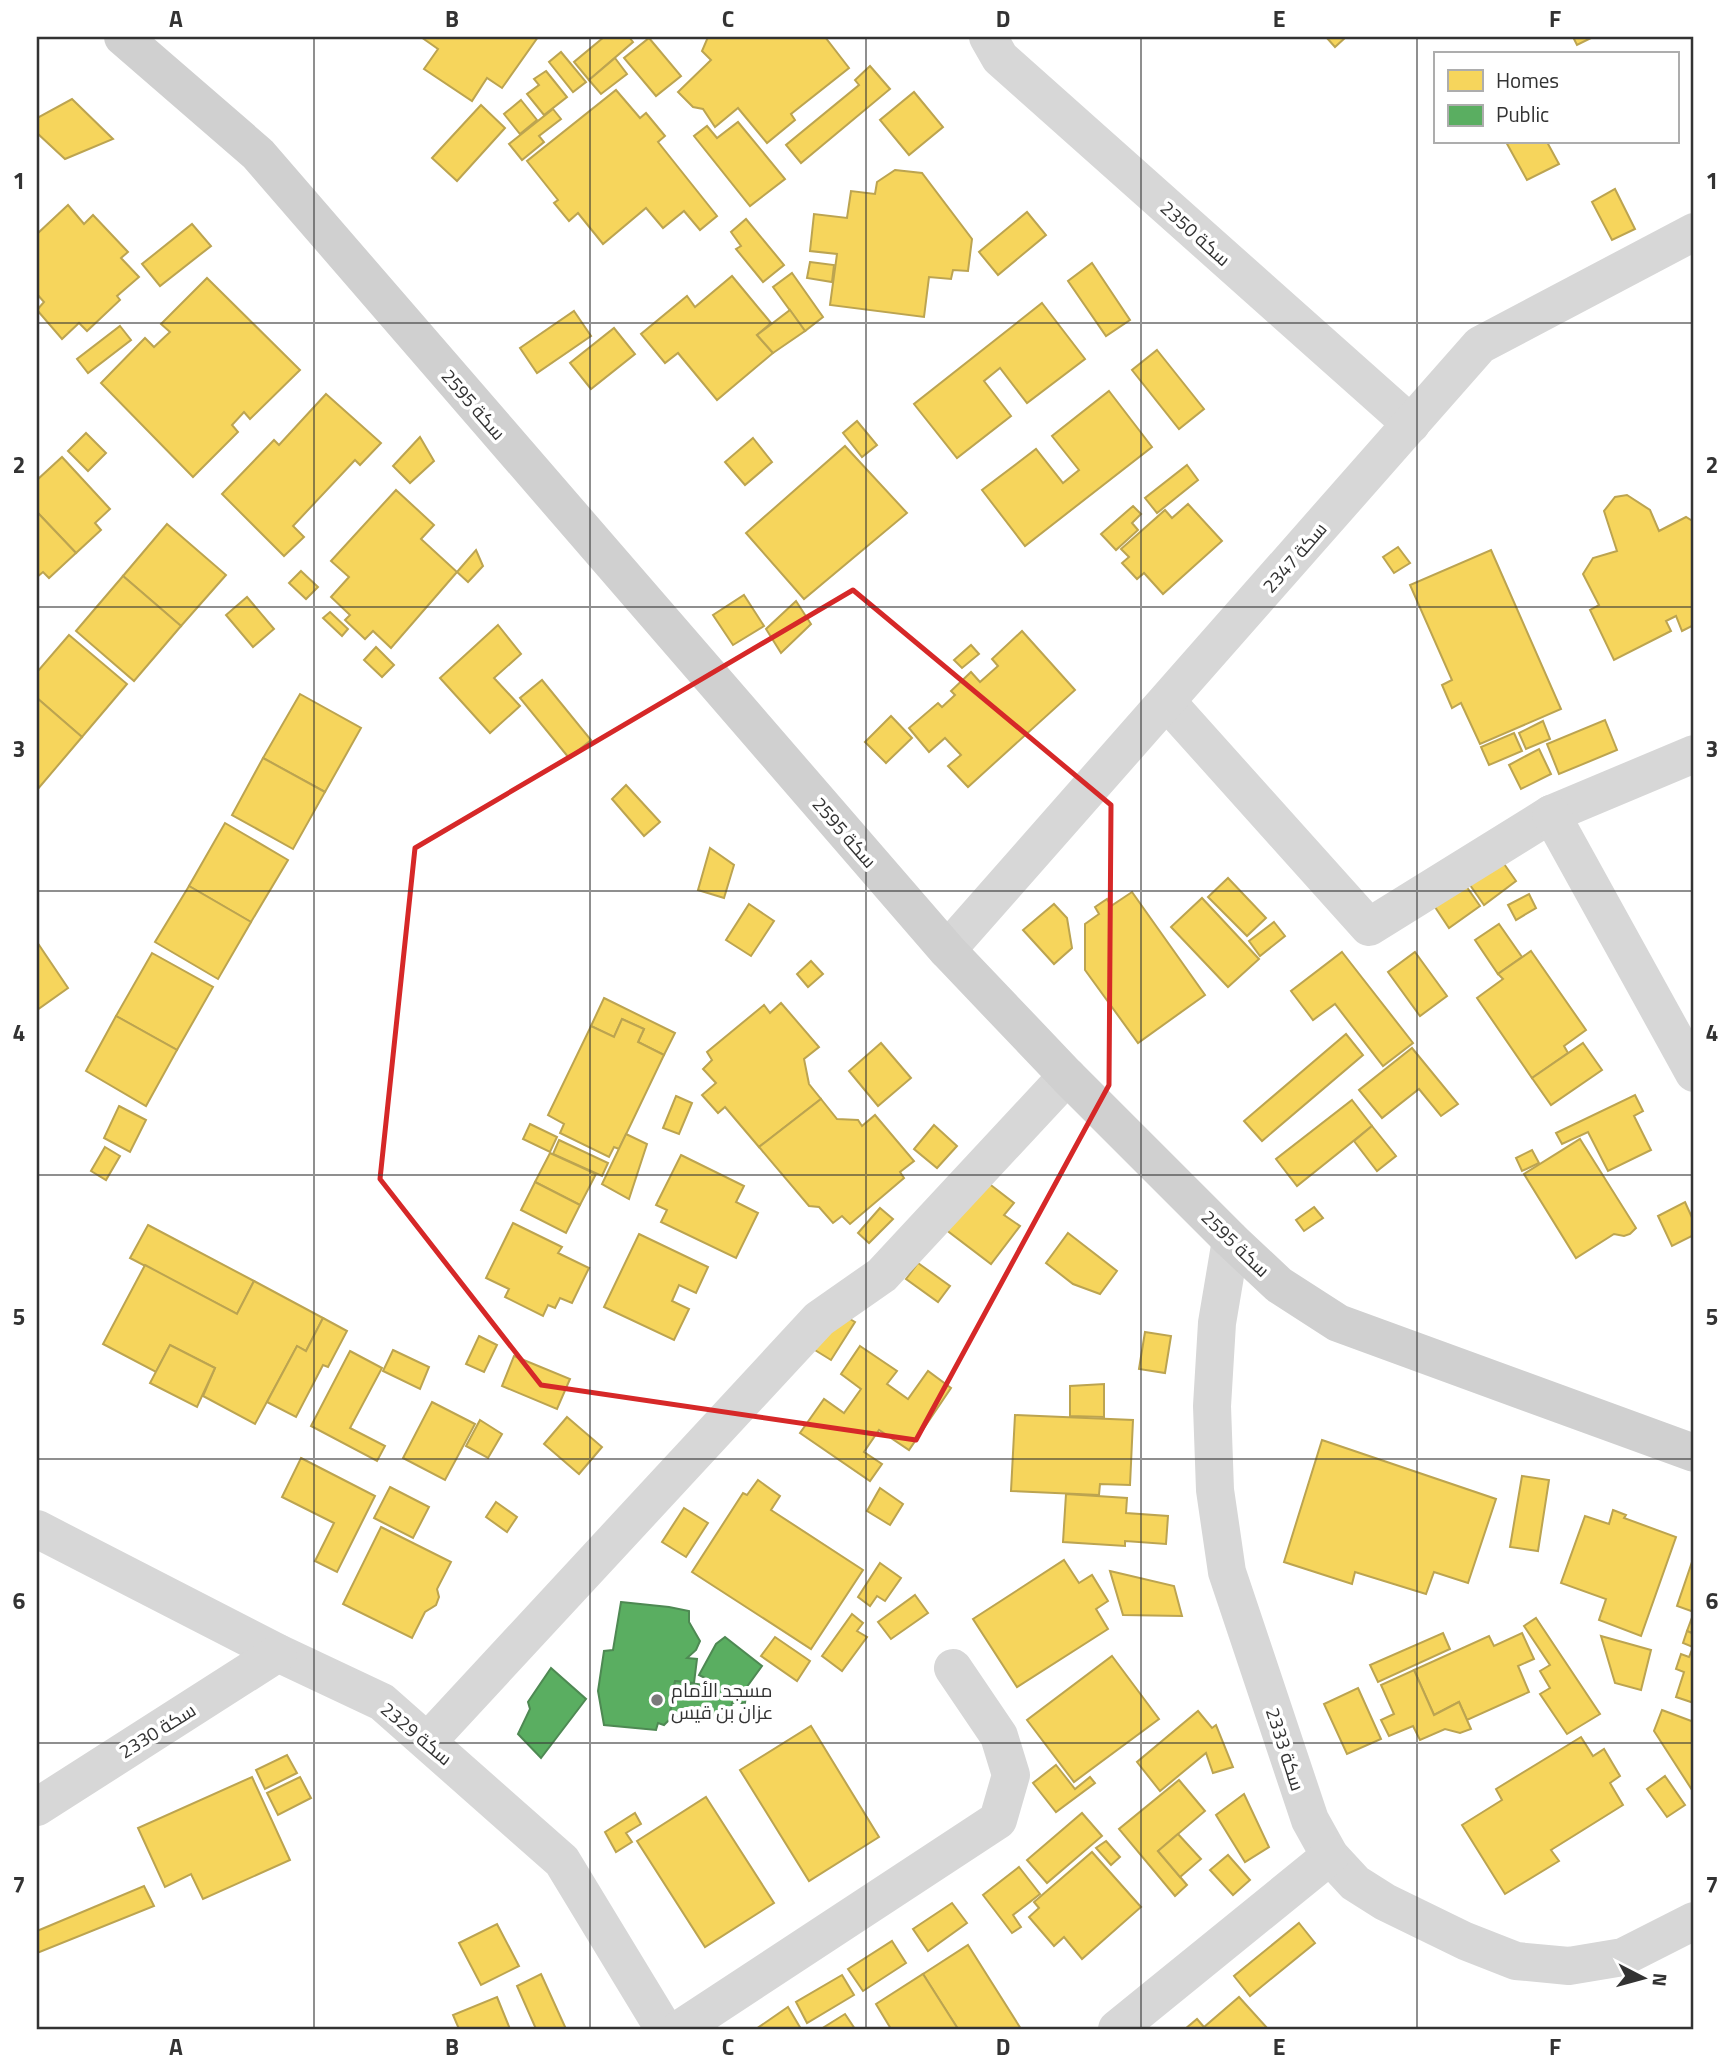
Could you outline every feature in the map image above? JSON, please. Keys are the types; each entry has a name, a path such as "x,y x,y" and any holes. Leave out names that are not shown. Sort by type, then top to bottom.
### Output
{"street":[{"name":"سكة 2595","path":"122,37 258,154 947,950 1067,1076 1279,1285 1338,1323 1694,1452"},
{"name":"سكة 2350","path":"988,37 1000,58 1411,424"},
{"name":"سكة 2347","path":"947,950 1480,345 1694,232"},
{"path":"1167,702 1369,927 1551,814 1694,754"},
{"path":"1551,814 1694,1073"},
{"path":"428,1741 819,1319 882,1275 1067,1076"},
{"name":"سكة 2333","path":"1231,1240 1217,1323 1212,1406 1215,1489 1227,1572 1310,1820 1330,1856 1354,1883 1385,1902 1465,1941 1516,1961 1569,1966 1623,1957 1694,1921"},
{"name":"سكة 2329","path":"37,1529 278,1653 383,1702 562,1861 664,2029"},
{"name":"سكة 2330","path":"37,1807 278,1653"},
{"path":"680,2029 998,1820 1011,1775 999,1736 953,1668"},
{"path":"1117,2029 1330,1856"}],"highlighted area":[{"path":"853,590 1111,805 1109,1085 916,1440 541,1385 380,1179 415,848"}],"building: Homes":[{"path":"421,37 538,37 502,88 487,78 472,101 424,69 438,49"},
{"path":"604,37 629,37 633,42 589,80 574,62"},
{"path":"708,37 825,37 849,68 791,114 795,120 767,143 738,108 715,127 703,109 693,107 678,92 711,60 702,51"},
{"path":"1326,37 1346,37 1335,47"},
{"path":"1573,37 1593,37 1577,45"},
{"path":"649,38 681,76 656,96 624,58"},
{"path":"561,52 586,82 573,92 549,62"},
{"path":"615,58 627,74 601,94 589,80"},
{"path":"870,66 890,89 801,163 786,145 859,85 855,80"},
{"path":"546,71 567,97 544,115 527,94 539,85 534,79"},
{"path":"616,90 640,118 646,113 665,136 658,142 717,216 700,230 684,211 663,228 646,208 603,244 578,213 569,221 554,203 558,200 527,161"},
{"path":"914,92 943,127 909,155 880,120"},
{"path":"72,99 113,139 65,159 37,133 37,118"},
{"path":"521,100 537,120 520,134 504,114"},
{"path":"481,105 505,128 457,181 432,158"},
{"path":"553,109 561,119 539,136 544,142 522,160 509,144"},
{"path":"738,122 785,179 750,206 694,136 707,126 717,138"},
{"path":"1507,144 1548,144 1559,164 1527,180"},
{"path":"895,170 922,173 972,239 968,271 953,270 951,279 929,277 924,317 830,305 837,254 810,251 814,214 847,218 851,191 875,194 877,182"},
{"path":"1615,189 1635,229 1612,240 1592,202"},
{"path":"68,205 84,224 93,215 128,252 121,258 139,277 117,296 120,300 87,331 79,323 62,339 37,310 44,302 37,294 37,234"},
{"path":"1027,212 1046,235 998,275 979,252"},
{"path":"746,219 784,265 763,282 736,249 741,246 731,232"},
{"path":"192,224 211,246 160,286 142,264"},
{"path":"810,262 834,265 832,282 807,278"},
{"path":"1092,263 1130,320 1106,336 1068,281"},
{"path":"792,273 823,317 805,331 773,287"},
{"path":"732,276 771,323 757,335 773,353 717,400 678,353 665,363 641,334 687,296 695,307"},
{"path":"207,278 300,370 250,419 244,412 232,425 238,432 193,477 101,383 145,338 154,347 170,332 161,324"},
{"path":"1042,303 1085,359 1027,403 1000,368 984,381 1011,416 957,458 914,404"},
{"path":"790,310 805,331 773,353 757,335"},
{"path":"574,311 591,336 537,373 520,348"},
{"path":"120,326 131,340 88,373 77,359"},
{"path":"614,328 635,354 591,389 570,363"},
{"path":"1157,350 1204,409 1179,429 1132,370"},
{"path":"1109,391 1152,447 1025,546 982,490 1036,449 1063,483 1079,470 1052,436"},
{"path":"326,394 381,443 360,465 355,460 293,526 304,537 284,556 222,494 274,440 279,445"},
{"path":"857,421 877,445 862,457 843,433"},
{"path":"86,433 106,453 88,471 68,451"},
{"path":"420,437 434,461 410,483 393,466"},
{"path":"753,438 772,462 745,485 725,462"},
{"path":"845,446 907,513 804,599 746,533"},
{"path":"62,457 110,509 95,523 101,530 76,553 37,512 37,480"},
{"path":"1187,465 1198,480 1157,513 1145,498"},
{"path":"396,490 434,525 421,539 457,572 391,648 373,631 365,639 345,620 350,615 331,597 349,577 331,561"},
{"path":"1627,495 1650,510 1659,531 1686,517 1694,522 1694,625 1682,631 1676,616 1666,621 1671,631 1614,660 1590,610 1599,605 1583,574 1593,558 1617,551 1604,511 1615,497"},
{"path":"1188,504 1222,541 1163,594 1144,573 1137,579 1122,563 1129,557 1121,549 1165,510 1172,518"},
{"path":"1133,506 1141,514 1132,523 1138,530 1116,550 1101,534"},
{"path":"37,512 76,553 49,578 43,572 37,577"},
{"path":"167,524 226,575 181,626 123,576"},
{"path":"1398,547 1410,563 1394,573 1383,557"},
{"path":"476,550 483,566 468,582 457,572"},
{"path":"1491,550 1561,709 1480,744 1461,703 1452,708 1442,685 1452,680 1410,585"},
{"path":"301,571 318,587 306,599 289,583"},
{"path":"123,576 181,626 134,681 76,631"},
{"path":"744,595 764,626 733,645 713,615"},
{"path":"247,597 274,629 253,647 226,615"},
{"path":"796,601 811,624 781,653 766,629"},
{"path":"330,612 348,629 342,636 323,618"},
{"path":"498,625 521,654 494,678 520,706 490,733 440,678"},
{"path":"1022,631 1075,690 968,787 948,766 961,755 945,738 929,752 909,728 938,703 942,707 955,695 951,691 971,672 980,682 998,666 992,659"},
{"path":"69,635 127,684 82,737 37,698 37,672"},
{"path":"971,645 979,654 962,668 954,660"},
{"path":"376,647 394,665 382,677 364,660"},
{"path":"542,680 591,740 569,758 520,698"},
{"path":"300,694 361,728 325,792 263,758"},
{"path":"37,698 82,737 37,790"},
{"path":"891,716 912,738 886,763 865,742"},
{"path":"1605,720 1617,750 1559,774 1547,744"},
{"path":"1543,721 1550,739 1526,749 1519,733"},
{"path":"1514,733 1522,751 1489,765 1481,747"},
{"path":"1539,749 1551,774 1521,789 1509,765"},
{"path":"263,758 325,792 293,849 232,815"},
{"path":"626,785 660,822 644,836 612,799"},
{"path":"225,823 288,860 251,922 189,886"},
{"path":"710,848 734,865 724,898 698,890"},
{"path":"1502,861 1516,881 1484,905 1470,885"},
{"path":"1228,878 1266,918 1247,936 1208,897"},
{"path":"1464,883 1480,906 1449,928 1433,904"},
{"path":"189,886 251,922 218,979 155,942"},
{"path":"1132,892 1205,995 1138,1043 1085,970 1085,924 1099,914 1095,907 1107,899 1111,906"},
{"path":"1529,894 1536,908 1516,920 1508,905"},
{"path":"1202,898 1259,959 1228,987 1171,927"},
{"path":"749,904 774,921 751,956 726,940"},
{"path":"1054,904 1067,918 1072,948 1054,964 1023,930"},
{"path":"1274,922 1285,936 1260,956 1249,941"},
{"path":"1499,924 1522,957 1498,974 1475,940"},
{"path":"37,942 68,988 37,1010"},
{"path":"1531,951 1586,1030 1564,1046 1568,1053 1532,1078 1477,998 1503,979 1498,974"},
{"path":"1342,952 1413,1043 1383,1066 1335,1004 1313,1020 1291,991"},
{"path":"1415,952 1447,996 1420,1016 1388,972"},
{"path":"152,953 213,987 177,1050 116,1016"},
{"path":"811,961 823,974 808,987 797,974"},
{"path":"604,998 675,1033 664,1055 638,1042 644,1029 622,1019 614,1037 591,1026"},
{"path":"781,1003 819,1047 804,1059 809,1084 821,1099 759,1147 725,1107 718,1113 702,1095 716,1083 703,1069 712,1060 707,1052 764,1005 770,1013"},
{"path":"116,1016 177,1050 146,1106 86,1071"},
{"path":"622,1019 644,1029 638,1042 664,1055 619,1149 614,1147 609,1157 560,1133 564,1124 548,1115 591,1026 614,1037"},
{"path":"1346,1034 1363,1055 1262,1141 1244,1121"},
{"path":"881,1043 911,1078 878,1106 849,1071"},
{"path":"1583,1043 1602,1070 1551,1105 1532,1078"},
{"path":"1412,1048 1458,1104 1441,1116 1419,1089 1382,1118 1359,1090"},
{"path":"1635,1095 1643,1111 1634,1116 1651,1150 1608,1171 1588,1132 1562,1144 1556,1133"},
{"path":"676,1096 692,1103 679,1134 663,1128"},
{"path":"821,1099 837,1119 858,1120 862,1126 875,1115 914,1161 900,1172 904,1178 850,1224 842,1216 833,1223 819,1207 809,1206 759,1147"},
{"path":"1352,1100 1372,1126 1297,1186 1276,1159"},
{"path":"119,1106 146,1120 130,1152 104,1138"},
{"path":"530,1124 557,1137 550,1152 523,1139"},
{"path":"934,1125 957,1146 937,1168 914,1149"},
{"path":"1372,1126 1396,1156 1377,1171 1354,1141"},
{"path":"626,1134 647,1144 629,1199 602,1184"},
{"path":"1580,1139 1636,1228 1624,1236 1614,1234 1576,1258 1524,1174"},
{"path":"559,1140 608,1163 602,1176 553,1154"},
{"path":"105,1147 120,1156 106,1180 91,1171"},
{"path":"1532,1150 1539,1163 1522,1171 1516,1158"},
{"path":"550,1153 596,1174 580,1205 535,1182"},
{"path":"681,1155 744,1186 736,1202 758,1213 736,1258 661,1222 667,1210 656,1205"},
{"path":"983,1179 1014,1203 1004,1215 1020,1226 991,1264 945,1229"},
{"path":"535,1182 580,1205 566,1233 521,1210"},
{"path":"1685,1202 1694,1222 1694,1235 1672,1246 1658,1216"},
{"path":"1314,1207 1323,1218 1304,1231 1296,1220"},
{"path":"880,1208 893,1219 869,1243 858,1233"},
{"path":"513,1223 562,1247 558,1253 589,1268 572,1303 560,1298 555,1308 548,1305 543,1316 505,1297 509,1289 486,1278"},
{"path":"148,1225 254,1281 237,1314 130,1258"},
{"path":"1068,1233 1117,1271 1100,1294 1073,1284 1046,1263"},
{"path":"639,1234 708,1267 696,1293 679,1285 672,1301 689,1309 674,1340 604,1307"},
{"path":"918,1263 950,1286 938,1302 906,1279"},
{"path":"145,1265 237,1314 254,1281 323,1318 306,1351 297,1346 255,1424 203,1396 215,1368 170,1345 156,1372 103,1344"},
{"path":"833,1309 855,1322 831,1360 810,1347"},
{"path":"323,1318 347,1331 328,1367 323,1365 296,1417 267,1402 297,1346 306,1351"},
{"path":"1145,1332 1171,1336 1165,1373 1139,1369"},
{"path":"479,1336 497,1345 484,1372 466,1364"},
{"path":"170,1345 215,1368 197,1407 150,1383"},
{"path":"860,1346 897,1371 887,1384 908,1399 928,1371 951,1388 909,1450 879,1430 864,1452 882,1464 870,1481 800,1433 824,1399 844,1413 861,1389 841,1374"},
{"path":"393,1350 429,1367 420,1389 383,1371"},
{"path":"350,1351 382,1368 350,1428 385,1446 377,1461 311,1426"},
{"path":"514,1356 570,1379 557,1409 502,1386"},
{"path":"1104,1384 1104,1417 1070,1416 1070,1386"},
{"path":"432,1402 475,1424 445,1480 403,1458"},
{"path":"1015,1415 1133,1420 1130,1485 1100,1484 1099,1495 1011,1491"},
{"path":"567,1417 602,1447 579,1474 544,1444"},
{"path":"480,1420 502,1434 488,1458 466,1446"},
{"path":"1322,1440 1496,1499 1468,1583 1434,1572 1426,1594 1355,1572 1352,1584 1284,1562"},
{"path":"301,1458 375,1496 337,1572 315,1561 334,1523 282,1497"},
{"path":"1522,1476 1549,1480 1538,1551 1510,1547"},
{"path":"758,1480 780,1496 771,1510 863,1570 811,1649 692,1572 743,1493 747,1495"},
{"path":"390,1487 429,1507 413,1538 374,1518"},
{"path":"880,1488 903,1504 890,1525 867,1511"},
{"path":"1066,1494 1127,1498 1126,1513 1168,1516 1166,1544 1125,1541 1125,1546 1063,1542"},
{"path":"496,1502 517,1517 507,1532 486,1517"},
{"path":"684,1508 708,1523 686,1557 662,1542"},
{"path":"1613,1510 1626,1515 1624,1518 1676,1537 1641,1636 1599,1620 1606,1599 1561,1583 1585,1516 1609,1524"},
{"path":"381,1527 451,1562 437,1589 439,1597 436,1605 425,1612 412,1638 343,1604"},
{"path":"1694,1556 1694,1612 1677,1606"},
{"path":"1064,1560 1079,1583 1092,1575 1108,1601 1096,1609 1108,1629 1017,1687 973,1619"},
{"path":"880,1563 901,1578 885,1601 877,1596 870,1606 858,1597"},
{"path":"1110,1571 1174,1586 1182,1616 1123,1615"},
{"path":"915,1595 928,1613 891,1639 878,1622"},
{"path":"1694,1612 1694,1634 1687,1631"},
{"path":"852,1614 863,1623 857,1631 867,1637 842,1671 822,1656"},
{"path":"1536,1618 1600,1714 1567,1734 1540,1694 1550,1688 1540,1671 1550,1665 1524,1626"},
{"path":"1687,1631 1694,1634 1694,1703 1676,1697 1684,1672 1676,1669 1681,1654 1689,1657 1693,1647 1683,1643"},
{"path":"1443,1633 1450,1649 1378,1682 1370,1665"},
{"path":"1522,1633 1534,1659 1518,1666 1529,1692 1467,1720 1459,1702 1434,1715 1414,1670 1489,1636 1494,1646"},
{"path":"1601,1636 1651,1650 1641,1690 1615,1683"},
{"path":"775,1637 810,1661 797,1681 761,1656"},
{"path":"1112,1656 1159,1719 1074,1782 1027,1720"},
{"path":"1414,1670 1434,1715 1459,1702 1471,1729 1460,1733 1445,1729 1420,1740 1413,1726 1389,1736 1381,1720 1394,1714 1381,1685"},
{"path":"1358,1688 1381,1739 1347,1754 1324,1704"},
{"path":"1662,1710 1694,1722 1694,1793 1654,1731"},
{"path":"1198,1711 1212,1728 1216,1725 1233,1767 1213,1773 1206,1753 1160,1791 1137,1762"},
{"path":"811,1726 879,1837 809,1881 740,1770"},
{"path":"1581,1737 1593,1756 1604,1749 1620,1776 1610,1783 1623,1805 1551,1850 1559,1861 1505,1894 1462,1825 1502,1800 1496,1789"},
{"path":"287,1755 297,1773 265,1789 256,1770"},
{"path":"1056,1765 1075,1789 1090,1777 1095,1783 1056,1812 1033,1783"},
{"path":"1665,1776 1685,1805 1667,1817 1647,1789"},
{"path":"252,1777 290,1860 203,1899 191,1874 165,1887 138,1828"},
{"path":"300,1777 311,1798 278,1815 267,1793"},
{"path":"1179,1780 1205,1811 1158,1851 1187,1885 1175,1896 1119,1829"},
{"path":"1244,1794 1269,1847 1245,1862 1216,1815"},
{"path":"706,1797 774,1903 705,1947 637,1841"},
{"path":"635,1813 641,1824 626,1833 632,1842 616,1852 605,1832"},
{"path":"1082,1813 1102,1836 1047,1883 1027,1860"},
{"path":"1178,1834 1201,1859 1180,1877 1158,1851"},
{"path":"1106,1841 1120,1857 1111,1865 1096,1848"},
{"path":"1092,1852 1141,1907 1082,1959 1064,1937 1054,1946 1029,1917 1039,1908 1034,1902"},
{"path":"1228,1855 1250,1880 1233,1895 1210,1870"},
{"path":"1019,1867 1040,1894 1013,1915 1021,1927 1012,1933 983,1895"},
{"path":"144,1886 154,1906 37,1953 37,1931"},
{"path":"952,1903 967,1923 928,1951 913,1929"},
{"path":"1299,1923 1315,1943 1250,1996 1234,1976"},
{"path":"497,1924 519,1966 481,1985 459,1943"},
{"path":"892,1941 906,1963 863,1991 848,1969"},
{"path":"968,1945 1021,2029 958,2029 923,1974"},
{"path":"541,1974 566,2029 536,2029 517,1986"},
{"path":"923,1974 958,2029 891,2029 876,2004"},
{"path":"842,1975 854,1995 807,2023 796,2002"},
{"path":"497,1997 510,2029 459,2029 453,2015"},
{"path":"1239,1997 1268,2029 1185,2029 1197,2019 1204,2027"},
{"path":"788,2007 801,2029 756,2029"},
{"path":"845,2014 855,2029 821,2029"}],"building: Public":[{"path":"621,1602 689,1611 689,1622 700,1641 696,1650 687,1658 697,1659 694,1683 675,1681 669,1720 664,1725 658,1723 656,1730 604,1725 598,1691 604,1651 613,1650"},
{"path":"725,1637 762,1666 741,1695 746,1694 745,1703 732,1703 728,1720 670,1715 675,1681 712,1686 711,1681 699,1675 716,1644"},
{"path":"551,1668 586,1699 541,1758 518,1734 530,1709 528,1702"}],"place":[{"name":"مسجد الأمام عزان بن قيس","path":"657,1700"}]}
